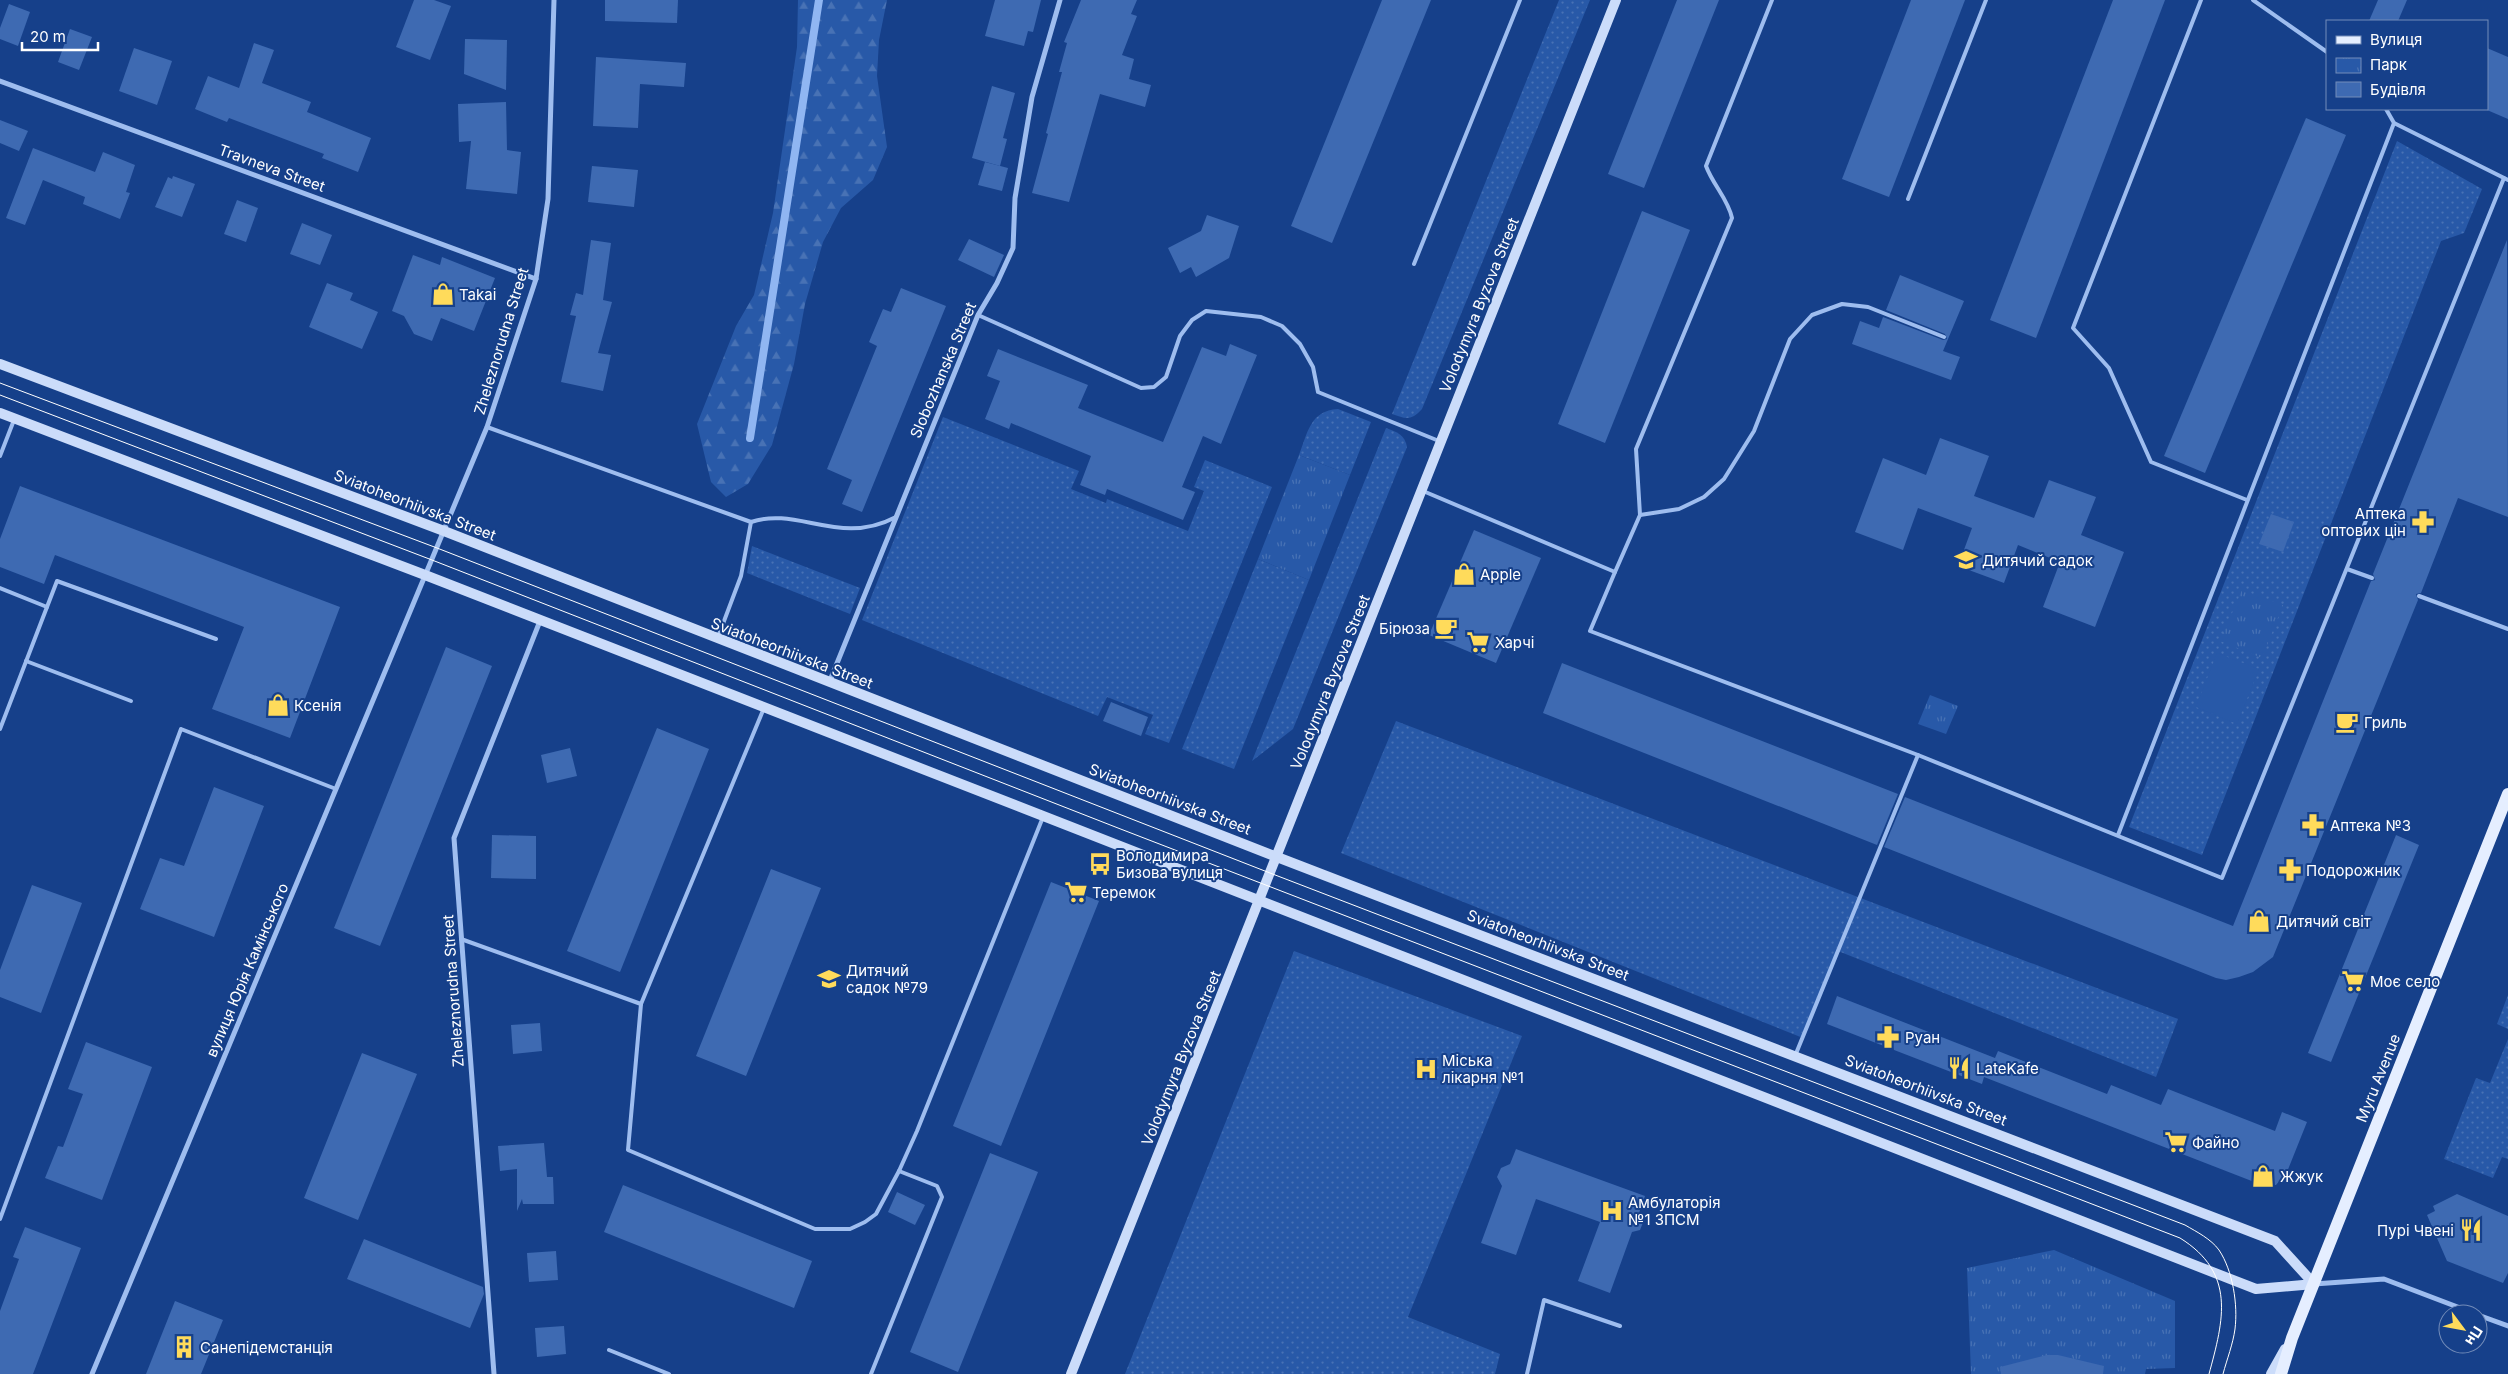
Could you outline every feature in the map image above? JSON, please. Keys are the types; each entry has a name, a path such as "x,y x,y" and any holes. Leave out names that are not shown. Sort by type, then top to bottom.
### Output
{"main road":[{"name":"Volodymyra Byzova Street","path":"1071,1374 1616,0"},
{"name":"Sviatoheorhiivska Street","path":"0,364 444,531 717,640 1277,857 2275,1240 2314,1284"},
{"path":"0,413 426,575 2256,1289 2314,1284"},
{"name":"Myru Avenue","path":"2281,1374 2292,1338 2508,794"},
{"path":"2271,1374 2292,1338"}],"street":[{"name":"Zheleznorudna Street","path":"426,575 488,427 536,279 548,199 554,0"},
{"name":"Slobozhanska Street","path":"829,683 978,315 997,283 1013,248 1015,198 1032,97 1060,0"},
{"name":"Travneva Street","path":"0,81 536,279"},
{"name":"вулиця Юрія Камінського","path":"92,1374 426,575"},
{"name":"Zheleznorudna Street","path":"494,1374 454,838 540,621"},
{"path":"2314,1284 2384,1279 2450,1304"},
{"path":"2488,1318 2508,1326"}],"lane":[{"path":"1414,264 1520,0"},
{"path":"1772,0 1706,166 1713,183 1729,206 1732,218 1636,449 1640,515 1590,631 1918,755 2222,878 2506,179 2394,123 2387,110"},
{"path":"1908,199 1986,0"},
{"path":"2201,0 2074,328 2109,368 2151,462 2247,500"},
{"path":"2253,0 2326,51"},
{"path":"2118,835 2394,123"},
{"path":"1640,515 1679,509 1704,497 1724,479 1754,431 1790,339 1812,315 1842,304 1868,307 1944,336"},
{"path":"978,315 1142,388 1154,387 1166,377 1180,336 1192,320 1206,311 1261,316 1282,326 1300,344 1313,367 1318,392 1441,442"},
{"path":"0,456 15,418"},
{"path":"488,427 751,522 767,517 840,530 860,529 884,523 896,517"},
{"path":"1422,491 1615,572"},
{"path":"717,640 741,576 751,522"},
{"path":"2347,569 2372,578"},
{"path":"0,729 57,581 216,639"},
{"path":"0,588 47,607"},
{"path":"2419,596 2508,630"},
{"path":"26,661 131,701"},
{"path":"764,708 641,1004 628,1150 815,1230 850,1228 865,1222 876,1214 899,1171 1043,817"},
{"path":"0,1219 181,729 336,789"},
{"path":"1795,1056 1918,755"},
{"path":"461,939 641,1004"},
{"path":"871,1374 942,1197 937,1186 899,1171"},
{"path":"1527,1374 1544,1300 1620,1326"},
{"path":"609,1350 669,1374"}],"green space":[{"path":"798,0 887,0 879,40 877,76 887,147 873,180 841,208 823,242 805,304 794,364 772,445 748,484 726,497 711,482 697,424 736,326 754,295 773,213 797,47"},
{"path":"1559,0 1590,0 1422,409 1415,416 1408,418 1392,414"},
{"path":"2397,141 2482,189 2464,233 2441,241 2202,855 2129,827"},
{"path":"1338,409 1371,422 1350,475 1299,455 1311,424 1316,418 1321,414"},
{"path":"943,417 1079,471 1071,489 1106,503 1107,499 1188,531 1204,491 1194,487 1205,460 1272,487 1169,743 1145,734 1153,715 1107,697 1098,716 862,620"},
{"path":"1386,428 1400,434 1407,447 1293,729 1252,761"},
{"path":"1299,455 1350,475 1309,580 1258,559"},
{"path":"752,546 860,588 850,614 747,573"},
{"path":"1258,559 1309,580 1234,769 1182,749"},
{"path":"2242,590 2283,605 2262,658 2220,641"},
{"path":"2217,653 2259,669 2237,724 2196,707"},
{"path":"1930,695 1958,706 1946,734 1918,724"},
{"path":"1396,721 2178,1019 2156,1077 1838,951 1803,1038 1341,853"},
{"path":"1294,951 1522,1036 1408,1317 1500,1354 1495,1374 1125,1374"},
{"path":"2508,995 2508,1029 2497,1024"},
{"path":"2508,1039 2508,1159 2502,1157 2493,1178 2444,1159 2476,1078 2490,1083"},
{"path":"2054,1250 2175,1301 2175,1368 2146,1369 2145,1374 1971,1374 1967,1268"}],"building":[{"path":"414,0 434,0 451,6 430,60 396,47"},
{"path":"605,0 678,0 677,23 605,21"},
{"path":"995,0 1041,0 1033,32 1028,31 1024,46 985,36"},
{"path":"1081,0 1137,0 1131,14 1137,16 1122,55 1134,59 1129,79 1151,85 1145,107 1100,94 1069,202 1032,193 1062,72 1059,72 1067,43 1064,42"},
{"path":"1382,0 1431,0 1332,243 1291,226"},
{"path":"1677,0 1719,0 1644,188 1608,174"},
{"path":"1911,0 1965,0 1889,197 1842,179"},
{"path":"2113,0 2165,0 2036,338 1990,320"},
{"path":"2378,0 2407,0 2398,20 2369,20"},
{"path":"9,4 30,12 18,46 0,39 0,28"},
{"path":"70,29 92,37 79,70 58,62"},
{"path":"465,39 507,40 506,90 464,74"},
{"path":"254,43 274,50 262,83 311,102 307,112 371,138 358,172 322,158 324,154 229,118 227,122 195,109 208,76 239,88"},
{"path":"134,48 172,61 157,105 119,91"},
{"path":"2488,48 2508,57 2508,119 2487,110"},
{"path":"596,57 686,63 684,87 640,84 638,128 593,126"},
{"path":"992,86 1015,93 1003,138 1007,139 1000,166 972,158"},
{"path":"506,102 507,150 521,152 517,194 466,189 471,141 459,142 458,104"},
{"path":"2306,118 2346,135 2205,473 2164,456"},
{"path":"0,120 28,131 19,151 0,143"},
{"path":"33,148 95,172 103,152 135,165 126,192 130,193 120,219 83,204 85,197 43,180 25,225 6,218"},
{"path":"985,162 1008,168 1002,191 978,185"},
{"path":"592,166 638,170 634,207 588,202"},
{"path":"173,176 195,184 182,217 155,207 168,177 172,179"},
{"path":"237,200 258,208 246,242 224,234"},
{"path":"1642,211 1690,230 1605,443 1558,424"},
{"path":"1207,215 1239,226 1229,258 1196,277 1191,267 1180,273 1168,248 1201,231"},
{"path":"302,223 332,235 320,265 290,254"},
{"path":"969,239 1004,255 994,277 958,260"},
{"path":"591,240 611,243 603,300 612,302 598,353 611,355 603,391 561,382 576,316 570,315 576,293 583,295"},
{"path":"2507,240 2508,517 2458,498 2421,593 2416,594 2418,600 2273,957 2253,972 2226,980 2216,978 1884,847 1905,797 2233,926 2371,581 2375,580 2373,574"},
{"name":"Takai","path":"413,255 440,265 442,257 495,278 474,331 441,318 432,341 414,334 404,316 392,311"},
{"path":"1900,275 1964,301 1943,351 1960,357 1951,380 1852,344 1860,321 1879,328 1883,317 1943,340 1947,339 1945,334 1886,310"},
{"path":"327,283 353,293 350,300 378,312 362,349 309,327"},
{"path":"901,288 946,306 862,512 842,504 852,480 827,469 877,346 869,342 883,309 891,312"},
{"path":"1230,344 1257,355 1221,444 1203,436 1182,487 1195,492 1183,520 1107,489 1105,495 1080,485 1091,456 1011,423 1009,429 985,419 1000,381 987,376 998,349 1088,385 1078,408 1163,442 1202,347 1226,356"},
{"path":"1940,438 1989,456 1974,496 2034,518 2049,480 2096,497 2081,535 2124,552 2095,627 2043,607 2060,562 2018,545 2004,583 1958,566 1972,528 1918,508 1903,550 1855,532 1883,458 1926,475"},
{"path":"20,486 340,607 290,738 212,709 244,627 55,555 44,584 0,567 0,539"},
{"path":"2271,514 2294,522 2283,552 2259,544"},
{"path":"1474,530 1541,558 1496,663 1429,635"},
{"path":"446,647 492,666 380,946 334,928"},
{"path":"1562,663 1898,794 1877,845 1543,713"},
{"path":"1111,702 1148,717 1141,736 1103,721"},
{"path":"657,728 709,749 620,972 567,951"},
{"path":"570,748 577,776 547,783 541,755"},
{"path":"214,787 264,806 214,937 140,909 160,858 184,866"},
{"path":"492,835 536,836 536,879 491,878"},
{"path":"2396,835 2419,845 2331,1062 2308,1053"},
{"path":"771,869 821,888 746,1076 696,1056"},
{"path":"1051,882 1099,901 1001,1146 953,1126"},
{"path":"32,885 82,903 41,1013 0,997 0,970"},
{"path":"1837,996 1995,1058 1998,1051 2107,1094 2111,1085 2161,1105 2168,1089 2275,1131 2282,1112 2307,1122 2287,1172 2276,1185 2262,1185 1984,1077 1982,1084 1827,1024"},
{"path":"540,1023 542,1051 513,1054 511,1025"},
{"path":"86,1042 152,1067 102,1200 45,1178 58,1146 63,1147 83,1094 68,1089"},
{"path":"362,1053 417,1074 358,1220 304,1198"},
{"path":"544,1143 547,1177 553,1177 554,1204 523,1204 522,1199 517,1211 517,1169 500,1171 498,1146"},
{"path":"1516,1149 1645,1196 1639,1213 1644,1220 1640,1230 1632,1232 1610,1293 1578,1281 1600,1222 1536,1199 1516,1255 1481,1243 1502,1186 1497,1177 1501,1168 1510,1164"},
{"path":"990,1153 1038,1172 958,1372 910,1352"},
{"path":"623,1185 812,1261 794,1308 604,1232"},
{"path":"897,1192 925,1205 915,1225 888,1212"},
{"name":"Пурі Чвені","path":"2457,1194 2508,1216 2508,1273 2503,1283 2447,1261 2427,1215 2435,1211 2433,1206"},
{"path":"25,1227 81,1248 33,1374 0,1374 0,1311 19,1259 13,1257"},
{"path":"364,1239 483,1287 484,1294 470,1328 347,1279"},
{"path":"556,1251 558,1280 529,1282 527,1253"},
{"name":"Санепідемстанція","path":"175,1301 223,1320 201,1374 146,1374"},
{"path":"564,1326 566,1354 537,1357 535,1328"},
{"path":"2047,1355 2058,1355 2104,1366 2103,1374 2001,1374 2000,1367"}],"waterway":[{"path":"750,438 819,0"}],"tram line":[{"path":"0,383 437,548 1270,873 2185,1225 2204,1236 2216,1246 2224,1258 2231,1278 2236,1320 2223,1374"},
{"path":"0,395 432,560 1118,828 2180,1238 2198,1252 2210,1266 2218,1282 2221,1316 2219,1334 2209,1374"}],"place":[{"name":"Takai","path":"443,294"},
{"name":"Аптека оптових цін","path":"2423,522"},
{"name":"Дитячий садок","path":"1966,560"},
{"name":"Apple","path":"1464,574"},
{"name":"Бірюза","path":"1446,628"},
{"name":"Харчі","path":"1478,642"},
{"name":"Ксенія","path":"278,705"},
{"name":"Гриль","path":"2347,722"},
{"name":"Аптека №3","path":"2313,825"},
{"name":"Володимира Бизова вулиця","path":"1100,864"},
{"name":"Подорожник","path":"2290,870"},
{"name":"Теремок","path":"1076,892"},
{"name":"Дитячий світ","path":"2259,921"},
{"name":"Дитячий садок №79","path":"829,979"},
{"name":"Моє село","path":"2353,981"},
{"name":"Руан","path":"1888,1037"},
{"name":"LateKafe","path":"1959,1068"},
{"name":"Міська лікарня №1","path":"1426,1069"},
{"name":"Файно","path":"2176,1142"},
{"name":"Жжук","path":"2263,1176"},
{"name":"Амбулаторія №1 ЗПСМ","path":"1612,1211"},
{"name":"Пурі Чвені","path":"2471,1230"},
{"name":"Санепідемстанція","path":"184,1347"}]}
